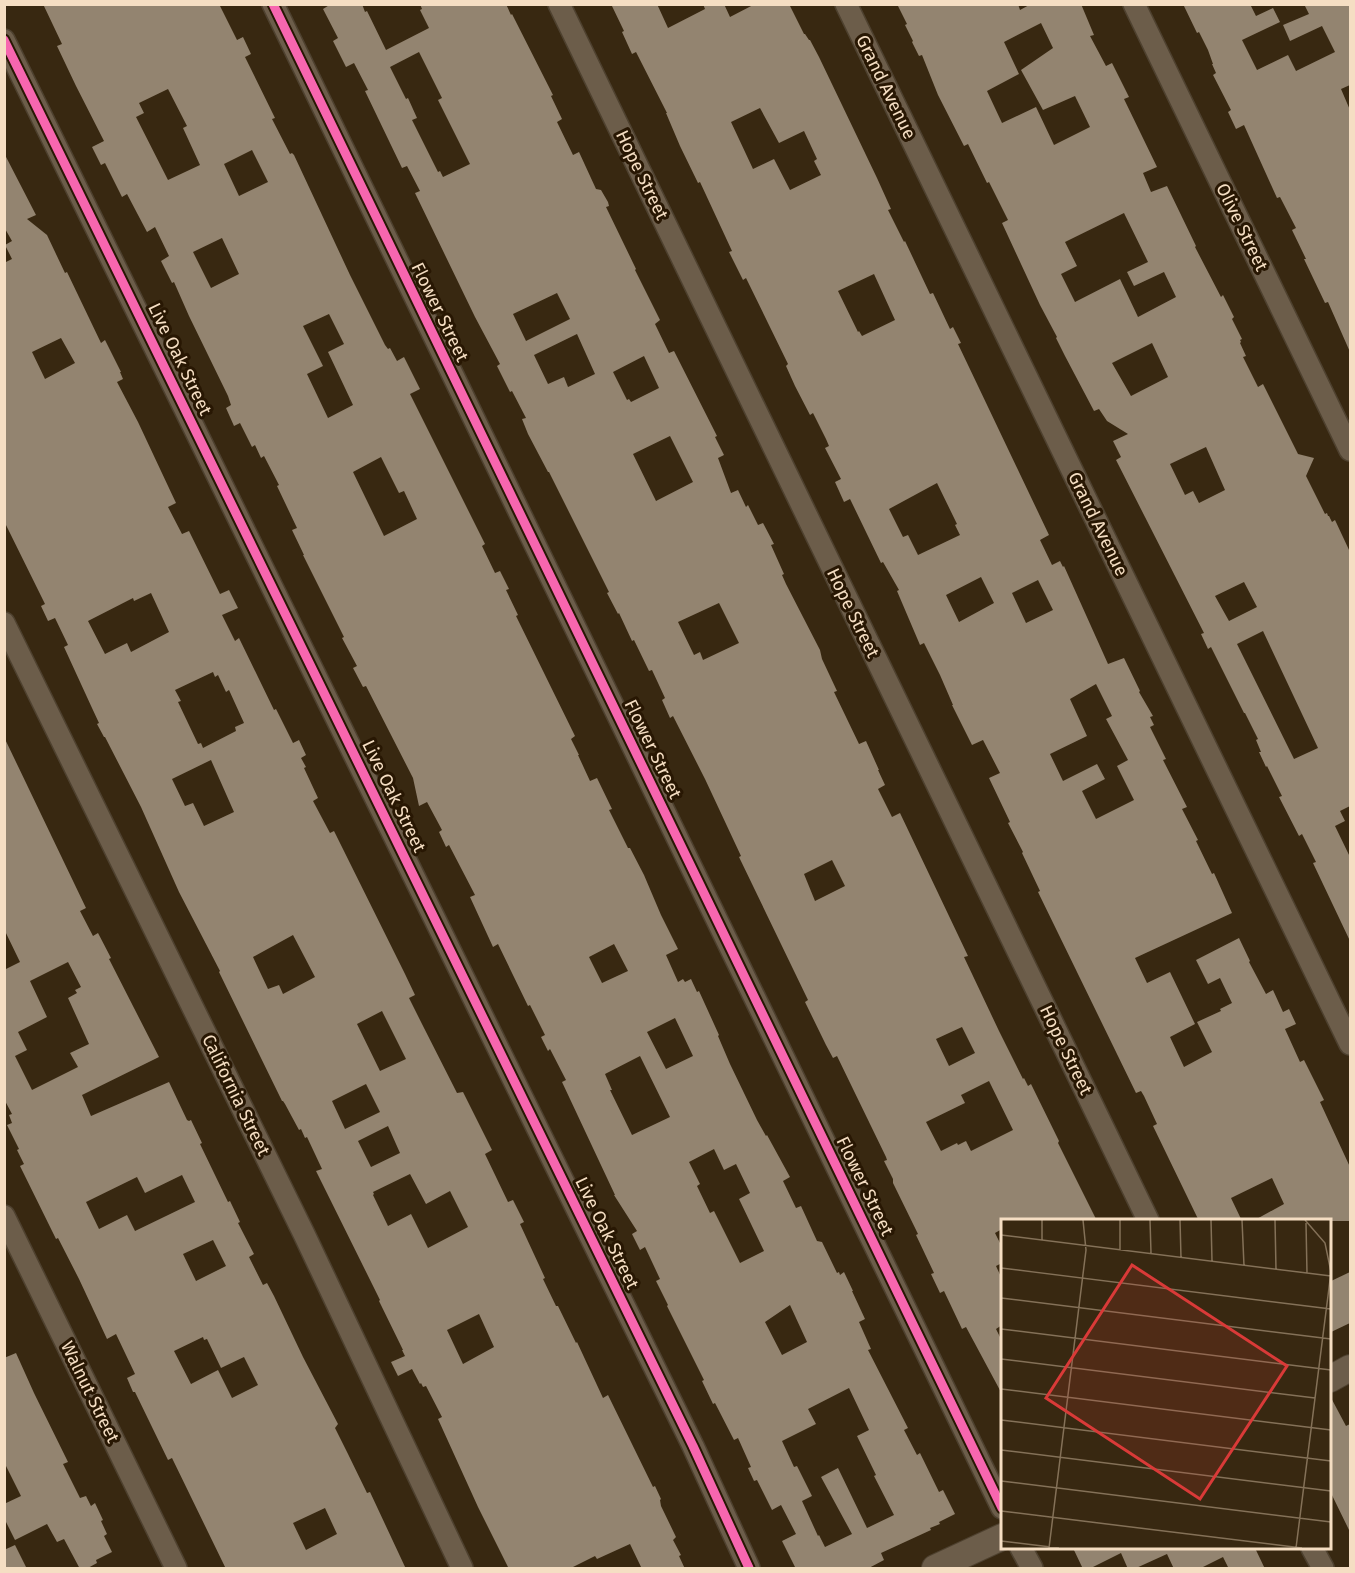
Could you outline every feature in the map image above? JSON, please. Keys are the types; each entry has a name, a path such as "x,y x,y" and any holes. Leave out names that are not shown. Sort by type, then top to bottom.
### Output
{"street":[{"name":"Flower Street","path":"273,4 1001,1506"},
{"name":"Hope Street","path":"559,4 1147,1219"},
{"name":"Grand Avenue","path":"846,4 1350,1044"},
{"name":"Olive Street","path":"1134,4 1350,450"},
{"name":"Live Oak Street","path":"4,40 683,1425 749,1569"},
{"name":"California Street","path":"4,623 304,1234 462,1569"},
{"name":"Walnut Street","path":"4,1216 176,1569"},
{"path":"1331,1378 1350,1368"},
{"path":"935,1569 1001,1537"},
{"path":"1022,1549 1032,1569"},
{"path":"1313,1549 1323,1569"}],"building":[{"path":"43,4 219,4 237,40 243,37 251,54 245,57 275,118 272,119 290,154 294,155 385,345 388,349 390,348 397,361 404,357 420,389 410,394 485,544 482,546 495,573 500,571 509,589 506,590 518,615 516,616 575,736 571,739 590,781 597,778 612,809 609,810 644,875 678,949 666,955 678,982 691,979 697,992 699,991 757,1120 790,1177 783,1181 796,1208 801,1206 817,1241 822,1242 837,1273 839,1272 840,1275 844,1272 853,1291 865,1319 859,1322 871,1349 868,1350 908,1428 904,1430 917,1455 920,1453 939,1492 943,1490 955,1514 930,1528 931,1530 881,1553 884,1560 867,1569 796,1569 782,1541 796,1534 781,1505 772,1510 757,1480 754,1481 748,1468 751,1467 738,1438 734,1440 715,1403 713,1404 702,1381 704,1380 656,1281 660,1279 645,1247 640,1250 632,1234 637,1231 614,1195 562,1082 566,1080 541,1037 545,1035 498,944 493,947 470,897 475,895 449,845 446,847 439,832 442,830 427,802 419,806 413,778 366,686 363,687 353,668 357,666 292,530 297,528 277,486 279,485 264,456 261,458 255,445 252,447 240,423 234,426 226,408 231,405 228,396 174,282 172,283 161,261 169,256 155,227 147,232 127,194 122,197 105,163 101,165 92,147 104,141 57,46 62,44","holes":["168,89 187,126 183,128 200,165 168,180 136,117 144,113 139,103","252,150 268,182 239,196 224,164","222,238 239,274 211,288 193,252","329,314 344,344 328,352 353,405 328,418 307,374 323,366 303,326","381,457 399,493 404,491 417,519 384,536 353,472","614,944 628,971 602,983 589,957","675,1018 693,1056 666,1069 647,1032","640,1056 670,1117 632,1135 610,1090 612,1090 605,1074","714,1149 724,1170 736,1164 750,1193 739,1199 764,1251 740,1263 714,1211 710,1213 697,1186 700,1184 689,1162","790,1305 807,1342 782,1355 765,1322","849,1388 869,1430 857,1436 894,1515 867,1528 838,1468 821,1477 852,1534 825,1547 802,1501 812,1496 797,1466 794,1467 782,1441 816,1424 808,1409"]},
{"path":"331,4 362,4 386,50 429,28 420,10 422,9 420,4 506,4 553,95 551,96 562,119 557,122 573,155 579,152 596,189 601,190 608,202 609,206 606,207 660,320 655,324 669,353 674,351 717,436 715,437 724,455 718,458 731,493 738,490 758,525 763,523 774,544 771,545 784,574 782,575 820,650 837,691 834,692 859,744 866,741 879,770 885,785 878,789 892,817 900,813 968,956 964,957 999,1031 1023,1079 1028,1086 1031,1084 1096,1219 1001,1219 1001,1230 995,1233 1001,1245 1001,1264 996,1266 1001,1277 1001,1326 996,1329 1001,1339 1001,1392 966,1327 962,1329 944,1291 940,1293 931,1274 934,1273 916,1235 918,1234 884,1161 887,1160 886,1157 837,1056 833,1058 805,1002 808,1000 739,857 741,856 705,779 673,716 670,718 662,700 665,698 652,670 649,671 634,640 632,641 528,434 522,419 526,418 497,366 500,364 415,193 420,191 407,166 402,168 354,63 346,67 333,41 338,38 323,9","holes":["419,52 442,98 438,100 470,164 443,177 440,171 438,172 412,120 417,118 408,98 406,99 390,67","557,293 570,319 526,341 513,314","577,334 595,374 568,387 564,377 548,384 534,355","644,356 659,388 631,402 627,400 613,372","670,436 693,482 656,501 633,454","719,603 739,643 703,660 700,652 694,655 678,622","832,860 845,886 815,901 804,874","962,1027 975,1053 949,1066 936,1039","989,1081 1013,1130 971,1151 966,1141 941,1151 926,1122 965,1103 961,1095"]},
{"path":"611,4 657,4 668,28 705,9 703,4 724,4 730,17 755,4 789,4 819,57 891,209 888,210 930,294 933,293 950,329 953,327 961,343 958,344 1049,535 1040,540 1052,565 1060,561 1064,566 1108,664 1124,658 1153,716 1150,717 1154,725 1150,727 1166,759 1163,760 1187,807 1182,809 1232,913 1135,958 1147,983 1170,972 1195,1024 1170,1037 1184,1067 1212,1052 1197,1022 1232,1003 1220,978 1208,984 1196,960 1239,938 1266,994 1273,990 1283,1012 1289,1009 1296,1024 1285,1029 1300,1062 1304,1060 1324,1100 1320,1102 1350,1167 1350,1221 1257,1219 1284,1204 1272,1178 1231,1198 1241,1219 1198,1219 1153,1126 1157,1124 1144,1096 1141,1091 1136,1093 1038,892 1040,891 989,778 1000,773 983,740 972,745 924,643 920,645 897,591 899,590 883,562 881,563 850,499 844,502 835,482 841,479 825,448 829,446 826,439 813,413 810,415 795,386 786,366 788,364 746,278 743,280 729,252 732,251 700,182 698,183 680,146 667,113 636,52 632,54 622,32 624,31","holes":["760,108 779,143 804,131 817,159 814,161 821,175 790,190 774,159 753,169 731,122","874,274 895,320 862,336 838,291","937,483 960,535 918,555 908,535 903,537 889,509","981,577 994,603 959,622 946,595","1038,580 1053,610 1026,623 1012,593","1096,684 1112,716 1106,719 1128,760 1117,766 1134,800 1096,819 1082,791 1105,779 1097,764 1063,781 1050,754 1087,736 1070,699"]},
{"path":"897,4 1018,4 1020,10 1031,4 1081,4 1094,35 1090,36 1106,66 1112,63 1129,97 1124,99 1157,167 1143,173 1151,192 1167,186 1195,247 1234,317 1232,319 1242,339 1240,343 1246,356 1243,357 1258,387 1263,384 1298,454 1314,458 1306,476 1325,514 1327,513 1332,522 1335,520 1350,552 1350,806 1340,811 1345,821 1335,826 1350,857 1350,941 1313,863 1316,862 1302,834 1299,836 1279,797 1282,796 1259,752 1261,752 1256,740 1258,739 1211,647 1208,649 1201,634 1204,633 1116,460 1121,457 1113,441 1128,434 1107,421 1099,409 1094,411 1056,338 1002,223 1008,220 968,144 964,146 938,95 922,55 919,56 912,42 905,25 907,24","holes":["1041,23 1053,48 1021,70 1043,110 1075,96 1090,127 1054,145 1036,107 1002,123 987,91 1019,74 1004,42","1124,213 1148,262 1127,272 1134,286 1164,272 1176,297 1138,317 1120,279 1075,302 1061,274 1077,266 1065,242","1152,343 1168,377 1131,396 1112,363","1206,447 1225,490 1199,503 1193,491 1185,495 1170,464","1244,582 1257,607 1229,621 1215,596","1263,631 1318,748 1294,759 1237,644"]},
{"path":"1183,4 1250,4 1256,16 1273,8 1280,22 1242,40 1257,70 1288,55 1296,71 1335,52 1322,26 1290,41 1283,25 1309,14 1304,4 1350,4 1350,85 1341,89 1350,110 1350,352 1328,302 1325,303 1304,259 1306,259 1292,230 1296,228 1280,197 1277,198 1244,125 1236,129 1228,112 1231,110 1213,75 1216,73 1208,50"},
{"path":"4,153 36,215 27,219 47,235 101,343 105,340 121,372 123,379 117,382 176,503 168,507 182,534 189,531 220,594 229,590 238,608 222,615 235,641 239,638 274,710 276,709 293,743 299,740 306,755 301,758 306,767 304,768 318,798 313,801 330,833 334,831 405,974 415,995 409,998 457,1093 463,1092 492,1150 485,1154 508,1202 513,1200 524,1222 520,1224 556,1306 577,1342 603,1398 608,1395 653,1487 655,1486 661,1499 661,1506 676,1537 673,1540 685,1569 642,1569 630,1544 597,1559 595,1556 569,1569 509,1569 438,1419 442,1417 426,1386 423,1387 420,1384 412,1369 398,1376 391,1362 405,1356 403,1350 316,1171 322,1169 307,1137 305,1138 301,1129 299,1130 282,1101 220,971 179,892 141,807 97,724 99,723 64,647 68,645 55,618 48,621 41,606 45,604 4,521 4,263 12,259 5,245 12,241 4,227","holes":["61,338 75,363 45,379 32,352","151,593 169,632 131,652 127,643 105,654 88,621 133,598 134,601","213,672 215,677 218,675 226,692 229,690 244,723 235,727 236,731 203,748 201,743 198,744 178,702 181,701 175,690","211,760 234,812 204,826 193,803 185,806 172,779","293,935 315,977 283,994 279,985 268,989 253,957","382,1011 406,1059 380,1071 357,1024","366,1084 380,1112 345,1129 332,1101","388,1126 400,1153 371,1167 358,1141","410,1174 426,1204 450,1191 468,1227 428,1248 411,1214 388,1226 373,1192","479,1314 494,1347 463,1364 447,1330"]},
{"path":"4,737 86,908 80,911 93,936 98,933 159,1057 82,1095 91,1116 169,1082 187,1120 191,1120 202,1143 200,1144 240,1222 238,1223 254,1254 249,1257 263,1285 267,1283 274,1296 338,1424 335,1428 367,1493 370,1492 406,1569 226,1569 172,1458 168,1460 133,1392 127,1378 135,1374 116,1334 107,1339 79,1279 58,1238 56,1239 20,1166 24,1164 7,1125 12,1123 9,1115 12,1114 4,1099 4,970 20,962 4,929","holes":["68,962 81,987 75,990 77,993 68,998 89,1044 70,1053 78,1067 32,1090 15,1056 27,1050 18,1032 47,1017 30,981","182,1175 195,1202 135,1231 127,1215 99,1229 86,1202 137,1177 145,1193","213,1240 226,1266 196,1281 183,1254","203,1337 204,1340 207,1339 221,1368 244,1357 258,1385 232,1398 218,1370 191,1384 174,1351","325,1508 337,1534 306,1550 293,1523"]},
{"path":"1350,1272 1350,1323 1331,1332 1331,1281"},
{"path":"16,1353 68,1462 63,1464 80,1498 86,1496 91,1506 95,1503 103,1520 101,1521 107,1534 104,1536 112,1552 96,1560 97,1563 86,1569 80,1569 64,1539 57,1542 47,1524 15,1540 4,1518 4,1504 21,1496 4,1462 4,1358"},
{"path":"1331,1398 1346,1426 1350,1424 1350,1532 1331,1493"},
{"path":"15,1545 27,1569 4,1569 4,1550"},
{"path":"1073,1549 1255,1549 1265,1569 1229,1569 1223,1557 1199,1569 1174,1569 1167,1554 1134,1569 1128,1569 1121,1553 1089,1569 1083,1569"}],"cycle path":[{"path":"273,4 1001,1506"},
{"path":"4,40 693,1446 749,1568"}]}
